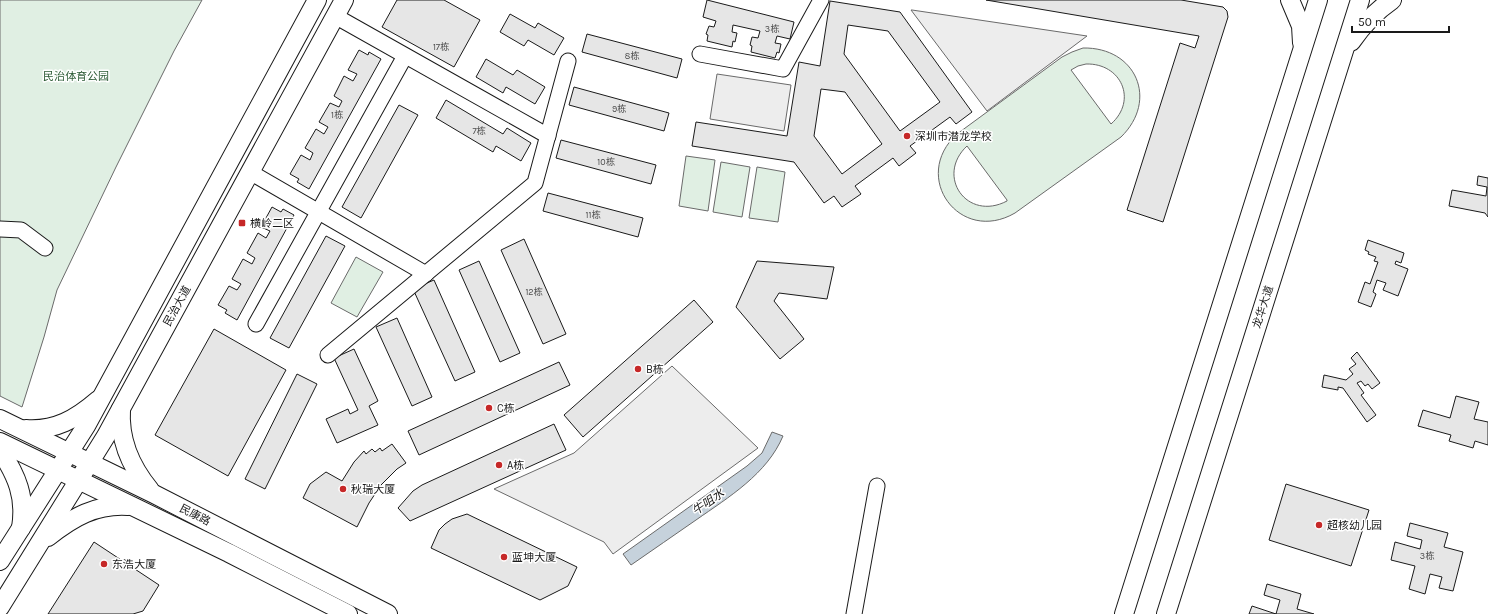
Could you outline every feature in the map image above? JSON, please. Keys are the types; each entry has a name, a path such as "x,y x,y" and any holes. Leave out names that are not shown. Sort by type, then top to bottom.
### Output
{"main road":[{"name":"民治大道","path":"0,561 71,452 104,394 317,0"},
{"name":"民治大道","path":"0,607 91,462 344,0"},
{"path":"1290,0 1301,26 1301,53"},
{"path":"1124,614 1318,0"},
{"name":"龙华大道","path":"1166,614 1360,0"},
{"path":"1342,57 1361,29 1392,0"},
{"path":"22,429 37,430 51,428 64,423 91,406 104,394"},
{"path":"122,407 120,422 126,451 141,479 154,494"},
{"name":"民康路","path":"0,418 91,462 388,614"},
{"name":"民康路","path":"0,442 229,553 348,614"},
{"path":"0,450 18,481 24,513 21,528"},
{"path":"36,551 48,537 61,527 87,512 104,506 132,506"}],"street":[{"path":"700,54 783,69 821,0"},
{"path":"335,16 548,136"},
{"path":"256,324 405,56"},
{"path":"328,355 535,183 568,61"},
{"path":"250,172 426,274"},
{"path":"0,229 21,230 45,248"},
{"path":"854,614 877,486"}],"green space":[{"name":"民治体育公园","path":"0,0 202,0 174,51 116,167 57,290 22,407 0,396"},
{"path":"1083,48 1101,50 1117,56 1128,66 1136,78 1140,92 1139,107 1132,123 1121,137 1015,213 995,221 976,220 960,213 948,202 940,186 938,169 944,151 957,134 1062,57","holes":["1086,64 1098,65 1108,70 1116,76 1122,85 1124,94 1123,104 1119,114 1111,124 1071,70","967,146 1007,200 1007,201 992,206 979,205 968,201 960,193 955,182 954,170 958,158"]},
{"path":"686,156 715,160 708,211 679,206"},
{"path":"721,162 750,167 742,217 713,212"},
{"path":"757,167 785,172 778,222 749,218"},
{"path":"356,257 383,272 357,317 331,303"}],"shaded area":[{"path":"912,10 1087,36 987,111"},
{"path":"717,74 791,85 784,131 710,119"},
{"path":"672,366 758,448 613,554 604,542 494,489 574,453"}],"water":[{"name":"牛咀水","path":"772,432 783,436 776,450 767,462 746,484 631,565 623,554 747,466 762,453"}],"building":[{"path":"397,0 444,0 480,20 454,67 382,27"},
{"path":"707,0 794,22 790,39 777,36 775,43 781,44 779,53 777,52 775,58 751,52 752,46 750,45 752,37 758,38 760,31 733,25 732,32 737,33 732,47 707,41 708,35 706,34 709,26 714,27 716,21 703,17"},
{"path":"986,0 1181,0 1223,7 1227,11 1228,17 1163,222 1127,210 1180,43 1195,48 1199,36"},
{"path":"830,1 900,12 972,112 956,124 950,117 910,146 916,153 899,166 893,158 855,186 861,194 842,207 834,196 824,203 794,162 692,146 696,122 787,136 799,62 820,66","holes":["848,25 888,31 940,102 900,131 844,54","821,89 845,92 882,144 842,174 814,136"]},
{"path":"510,14 535,28 538,23 564,38 554,55 528,40 524,46 500,32"},
{"path":"587,34 682,59 677,78 582,52"},
{"path":"359,50 368,55 369,52 381,59 309,189 297,182 299,179 290,174 301,155 310,160 313,153 305,148 316,129 324,134 328,127 319,122 330,103 339,107 342,101 334,96 344,76 353,81 357,74 348,70"},
{"path":"486,59 513,75 517,70 545,87 535,104 506,87 503,93 476,77"},
{"path":"574,87 669,113 664,131 569,105"},
{"path":"446,100 503,134 507,128 531,143 521,161 496,146 493,152 436,118"},
{"path":"399,105 418,115 361,218 342,207"},
{"path":"561,140 656,165 651,184 556,158"},
{"path":"1478,176 1488,178 1488,217 1485,213 1449,206 1452,190 1486,196 1487,187 1477,185"},
{"path":"548,193 643,218 638,237 543,211"},
{"path":"272,207 281,212 283,209 294,215 237,320 225,313 227,310 218,305 229,286 237,290 241,284 232,279 243,259 252,264 255,258 247,253 258,233 266,238 270,231 261,227"},
{"path":"326,236 345,246 289,348 270,338"},
{"path":"524,239 566,334 543,344 501,250"},
{"path":"1368,240 1404,253 1401,263 1396,261 1395,264 1408,269 1398,296 1383,290 1386,283 1377,280 1373,292 1376,294 1371,307 1358,302 1365,282 1370,284 1378,262 1374,261 1376,257 1368,254 1369,252 1365,250"},
{"path":"479,261 520,353 500,362 459,270"},
{"path":"757,261 834,267 827,299 779,293 774,301 804,339 780,359 736,307"},
{"path":"434,280 475,372 455,381 413,289"},
{"name":"B栋","path":"694,300 713,322 583,437 564,415"},
{"path":"397,318 432,397 412,406 376,327"},
{"path":"214,329 286,370 228,476 155,435"},
{"path":"354,349 378,401 369,406 378,425 337,443 326,419 348,409 350,414 358,410 334,358"},
{"path":"1357,352 1380,383 1372,389 1368,384 1365,386 1361,381 1357,383 1364,393 1361,395 1376,415 1367,422 1343,388 1338,387 1338,390 1322,387 1324,375 1346,380 1353,374 1349,369 1356,364 1351,358"},
{"name":"C栋","path":"559,362 570,385 419,455 408,431"},
{"path":"297,374 317,384 265,489 245,479"},
{"path":"1456,396 1479,402 1474,419 1488,422 1488,445 1475,441 1473,448 1449,441 1451,435 1418,426 1423,410 1450,418"},
{"name":"A栋","path":"554,424 566,450 410,521 398,508 413,491 422,485"},
{"name":"秋瑞大厦","path":"392,444 406,463 397,469 381,485 369,503 357,527 303,498 310,484 326,472 342,481 354,462 364,451 366,454 372,449 375,452 380,448 382,451"},
{"name":"超核幼儿园","path":"1286,484 1369,510 1351,566 1269,540"},
{"name":"蓝坤大厦","path":"467,514 577,567 568,586 540,600 431,548 439,530 445,524 452,519"},
{"path":"1410,523 1448,533 1444,547 1463,552 1453,591 1439,588 1442,577 1430,574 1425,594 1409,589 1415,566 1391,560 1395,542 1420,549 1422,540 1407,536"},
{"name":"东浩大厦","path":"94,542 159,585 143,611 133,614 48,614"},
{"path":"1267,584 1301,594 1297,609 1314,614 1276,614 1280,600 1264,595"},
{"path":"1252,606 1276,614 1249,614"}],"place":[{"name":"深圳市潜龙学校","path":"907,136"},
{"name":"横岭二区","path":"242,223"},
{"name":"B栋","path":"638,369"},
{"name":"C栋","path":"489,408"},
{"name":"A栋","path":"499,465"},
{"name":"秋瑞大厦","path":"343,489"},
{"name":"超核幼儿园","path":"1319,525"},
{"name":"蓝坤大厦","path":"504,557"},
{"name":"东浩大厦","path":"104,564"}]}
